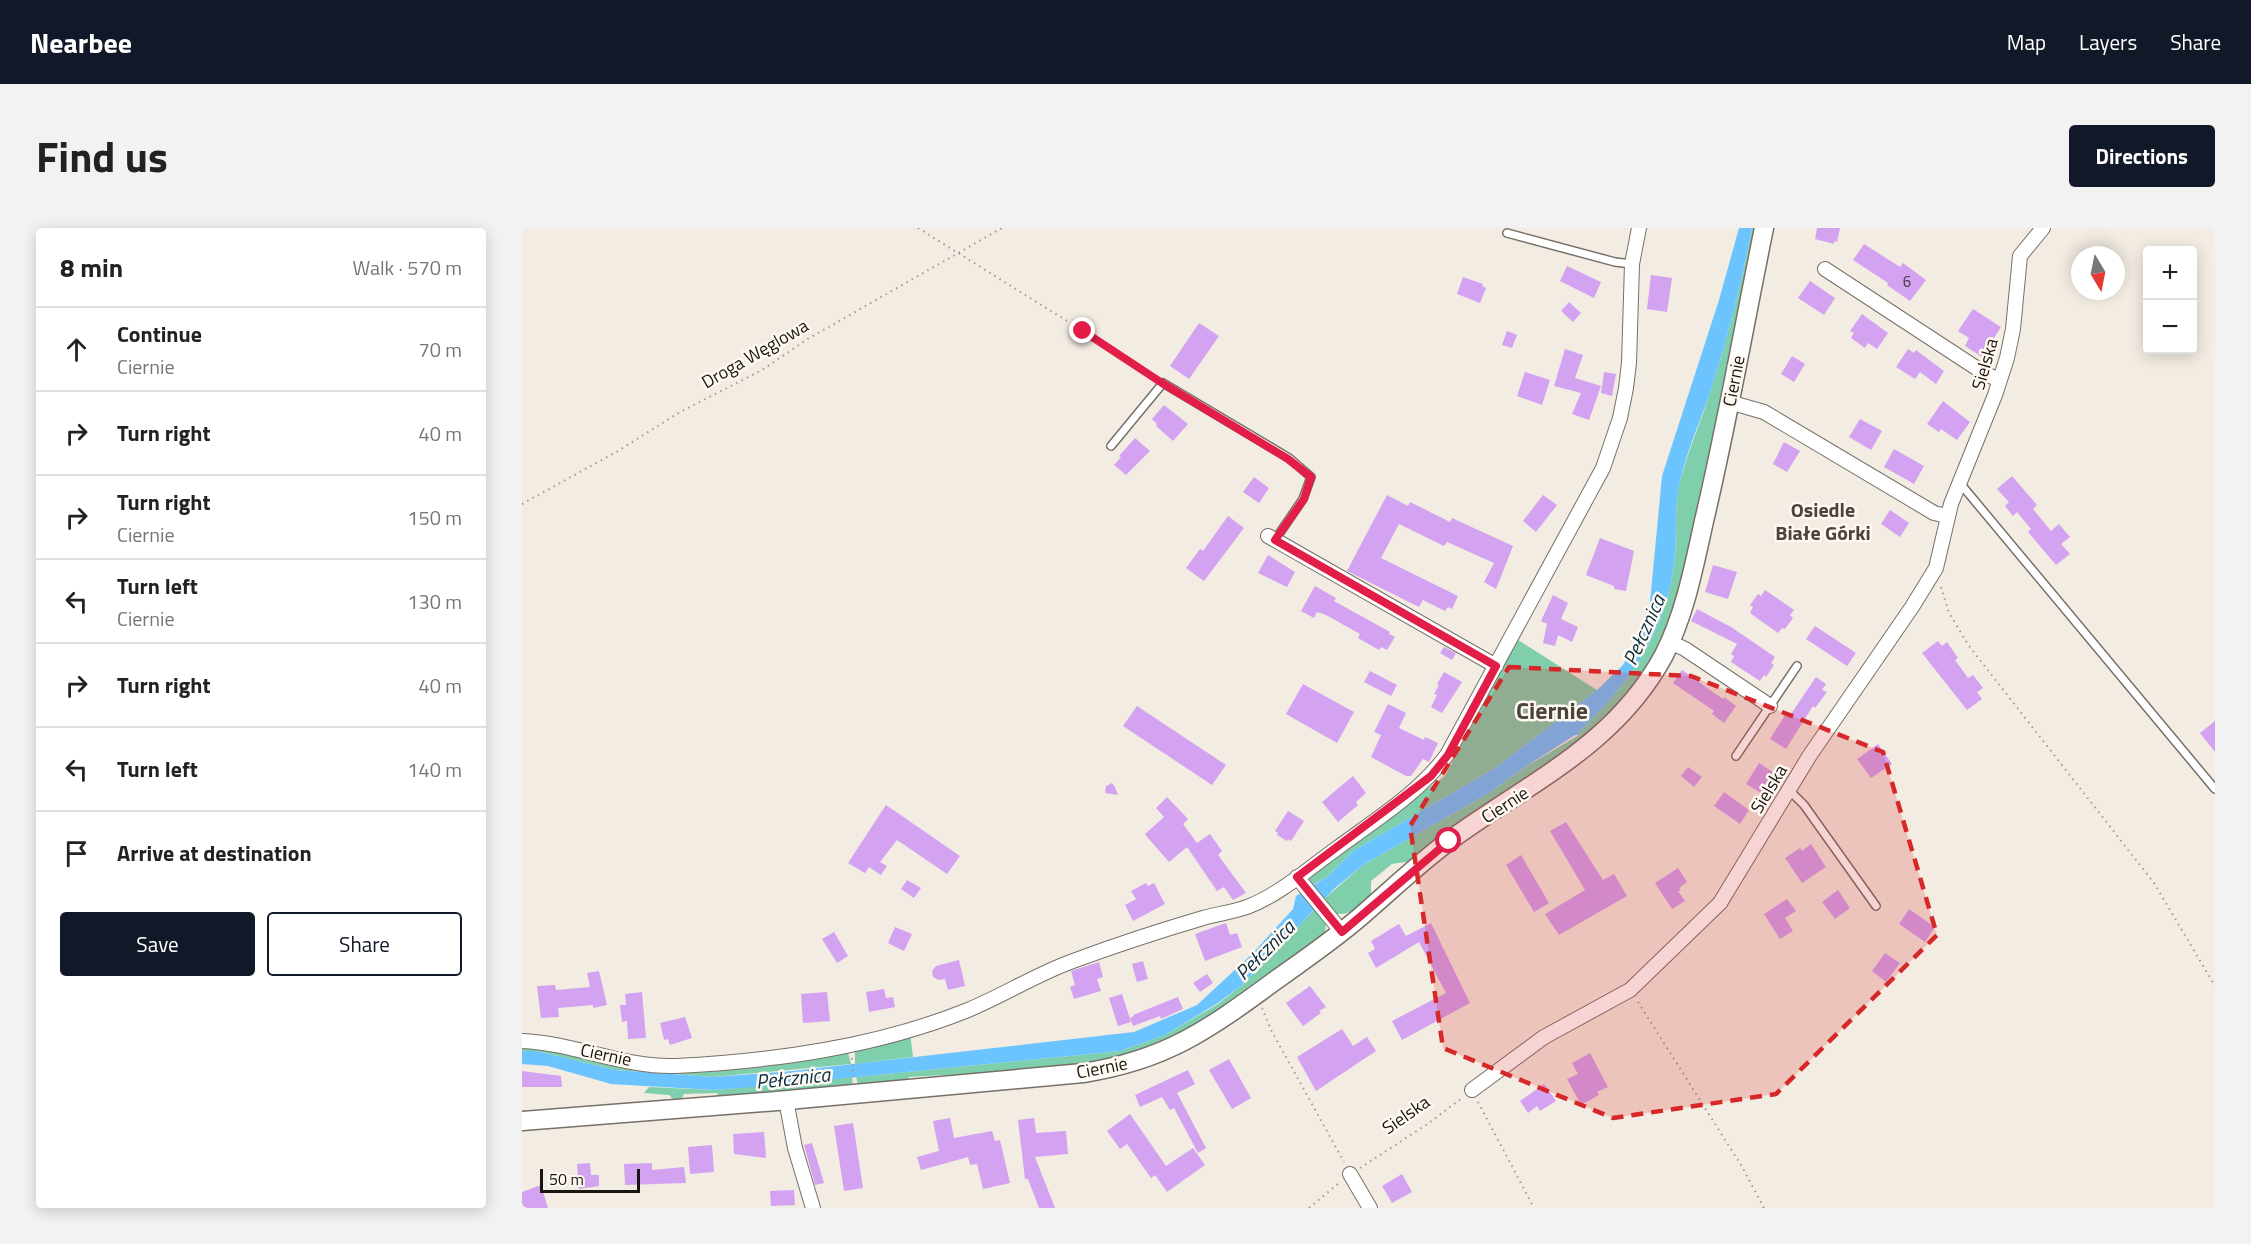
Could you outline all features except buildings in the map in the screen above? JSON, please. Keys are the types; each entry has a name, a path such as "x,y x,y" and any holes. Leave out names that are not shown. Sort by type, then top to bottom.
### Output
{"street":[{"name":"Ciernie","path":"522,1041 561,1046 633,1062 673,1066 767,1059 810,1053 908,1029 968,1010 1066,963 1172,928 1248,907 1302,882 1431,776 1448,755 1603,468 1620,418 1629,363 1632,264 1639,228"},
{"name":"Ciernie","path":"522,1121 1026,1079 1107,1069 1136,1062 1170,1049 1197,1035 1256,994 1342,932 1449,841 1585,749 1633,700 1650,677 1670,642 1690,581 1716,473 1764,228"},
{"name":"Sielska","path":"1472,1090 1544,1037 1630,990 1720,903 1789,790 1936,568 1947,516 1995,396 2007,358 2013,329 2020,256 2043,228"},
{"path":"1825,269 1984,373 1999,380"},
{"path":"1730,402 1764,412 1934,513 1947,516"},
{"path":"1272,538 1496,666"},
{"path":"1670,642 1685,649 1770,706"},
{"path":"1302,882 1342,932"},
{"path":"786,1100 795,1148 813,1208"},
{"path":"1350,1174 1370,1208"}],"lane":[{"path":"1508,232 1615,262 1632,264"},
{"path":"1111,446 1162,383 1288,459 1311,477 1304,499 1272,538"},
{"path":"1959,482 2215,789"},
{"path":"1736,756 1797,666"},
{"path":"1789,790 1804,805 1876,906"}],"path":[{"path":"918,228 1162,383"},
{"name":"Droga Węglowa","path":"522,504 618,451 680,411 762,370 806,340 1002,228"},
{"path":"1936,568 1949,614 1969,646 2154,883 2215,986"},
{"path":"1630,990 1741,1165 1764,1208"},
{"path":"1256,994 1271,1030 1350,1174"},
{"path":"852,1061 854,1080"},
{"path":"1472,1090 1534,1208"},
{"name":"Sielska","path":"1309,1208 1350,1174 1426,1125 1472,1090"}],"highlighted area":[{"path":"1509,667 1691,676 1883,752 1937,935 1776,1094 1613,1118 1443,1048 1410,826"}],"green space":[{"path":"1752,228 1758,228 1709,472 1670,625 1645,674 1600,728 1418,860 1392,864 1371,881 1371,897 1351,911 1337,914 1323,900 1363,865 1489,793 1522,769 1579,735 1580,731 1616,693 1644,652 1665,607 1675,555 1676,509 1680,482 1722,355"},
{"path":"1518,640 1597,690 1495,768 1353,851 1328,876 1311,886 1308,883 1309,877 1317,868 1445,776"},
{"path":"1316,908 1326,923 1325,934 1209,1020 1141,1052 1115,1059 1060,1068 951,1080 945,1075 909,1077 904,1084 859,1088 856,1077 1120,1051 1165,1035 1218,1004 1242,985"},
{"path":"910,1033 913,1057 855,1064 855,1049"},
{"path":"522,1045 632,1067 847,1049 851,1064 713,1077 615,1070 537,1051 522,1051"},
{"path":"852,1077 853,1087 719,1100 717,1093 684,1094 681,1100 674,1100 669,1095 644,1093 649,1087 714,1090"}],"water":[{"name":"Pełcznica","path":"1739,228 1752,228 1722,355 1689,449 1680,482 1676,509 1675,555 1665,607 1656,630 1631,673 1616,693 1580,731 1579,735 1575,735 1522,769 1489,793 1363,865 1334,889 1242,985 1218,1003 1165,1035 1120,1051 766,1086 714,1090 611,1084 548,1066 522,1064 522,1051 537,1051 615,1070 713,1077 792,1071 1134,1032 1197,1005 1253,953 1293,909 1296,896 1328,876 1353,851 1495,768 1597,690 1623,665 1639,635 1650,602 1662,476 1719,300"}],"district":[{"name":"Osiedle Białe Górki","path":"1823,522"},
{"name":"Ciernie","path":"1552,711"}],"route":[{"path":"1083,331 1162,383 1288,459 1311,477 1304,499 1275,540 1496,666 1448,755 1431,776 1297,877 1342,932 1449,841"}]}
